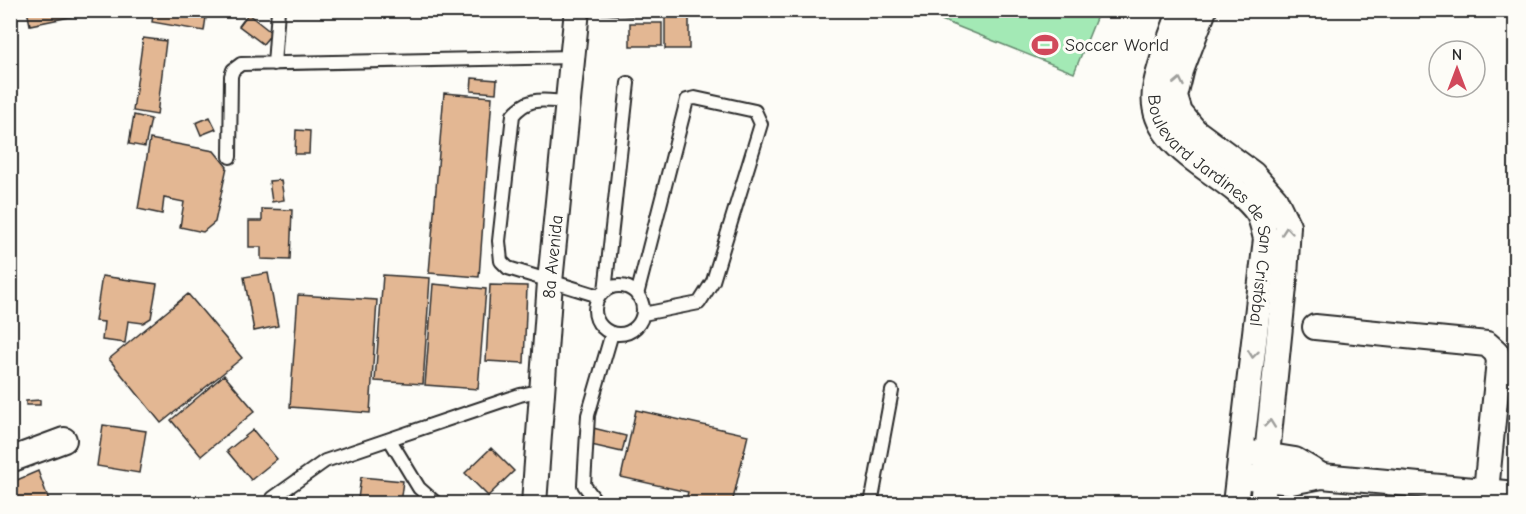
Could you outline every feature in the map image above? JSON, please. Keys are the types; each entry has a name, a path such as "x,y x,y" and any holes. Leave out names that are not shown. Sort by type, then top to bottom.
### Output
{"street":[{"name":"8a Avenida","path":"534,504 550,282 576,10"},
{"name":"Boulevard Jardines de San Cristóbal","path":"1181,10 1155,85 1154,109 1164,130 1177,145 1239,192 1259,215 1266,239 1235,504"},
{"name":"Boulevard Jardines de San Cristóbal","path":"1204,10 1182,68 1175,97 1180,113 1195,131 1253,174 1275,199 1288,226 1274,468 1262,504"},
{"path":"1315,327 1487,344 1496,352 1499,360 1486,491"},
{"path":"10,460 64,440"},
{"path":"1241,451 1274,468"},
{"path":"1239,475 1274,468 1295,460 1322,476 1515,494"}],"lane":[{"path":"274,64 278,10"},
{"path":"230,157 233,70 241,64 573,57"},
{"path":"568,102 533,101 522,105 513,115 501,230 501,261 508,268 550,282 602,293 619,286 626,288 638,295 643,314 640,322 628,333 612,333 599,325 595,310 602,293 628,83"},
{"path":"638,295 687,100 694,98 755,111 761,124 713,281 699,303 643,314"},
{"path":"598,504 584,485 588,416 612,333"},
{"path":"268,504 325,461 520,395 543,390"},
{"path":"871,504 892,391"},
{"path":"390,440 418,488 437,504"}],"green space":[{"name":"Soccer World","path":"936,10 1099,11 1074,73 934,17"}],"building":[{"path":"27,10 84,10 85,14 30,25"},
{"path":"154,10 207,10 204,31 152,22"},
{"path":"592,10 633,10 632,16 591,13"},
{"path":"640,10 682,10 682,13 640,14"},
{"path":"248,14 272,33 263,44 239,26"},
{"path":"665,16 689,16 689,49 665,49"},
{"path":"630,23 662,23 662,46 630,46"},
{"path":"143,38 166,41 157,115 133,111"},
{"path":"472,78 497,80 496,93 471,91"},
{"path":"444,93 492,97 479,277 429,273"},
{"path":"134,115 151,119 145,147 129,144"},
{"path":"210,117 216,129 201,135 196,123"},
{"path":"296,130 310,131 309,154 295,154"},
{"path":"150,139 214,151 227,167 215,222 203,232 180,227 184,202 164,198 162,214 138,209"},
{"path":"281,180 284,200 272,202 269,181"},
{"path":"262,209 292,210 290,260 261,259 261,247 249,247 249,221 262,221"},
{"path":"268,273 278,326 254,331 244,277"},
{"path":"383,275 430,278 423,384 375,381"},
{"path":"102,276 157,284 151,318 143,323 128,321 125,343 102,340 104,322 95,321"},
{"path":"433,284 486,289 478,389 425,385"},
{"path":"490,285 527,286 524,363 486,361"},
{"path":"188,294 242,358 161,423 109,359"},
{"path":"298,295 377,300 370,413 290,407"},
{"path":"224,375 255,411 201,456 171,420"},
{"path":"40,400 40,405 26,405 26,401"},
{"path":"636,410 748,435 732,504 685,504 688,492 621,477"},
{"path":"103,425 146,431 139,473 97,466"},
{"path":"593,428 626,436 622,452 591,445"},
{"path":"253,430 277,459 251,480 227,451"},
{"path":"491,448 514,471 488,496 465,473"},
{"path":"38,471 50,503 10,504 10,483"},
{"path":"361,477 403,481 400,503 358,499"}],"place":[{"name":"Soccer World","path":"1045,45"}]}
